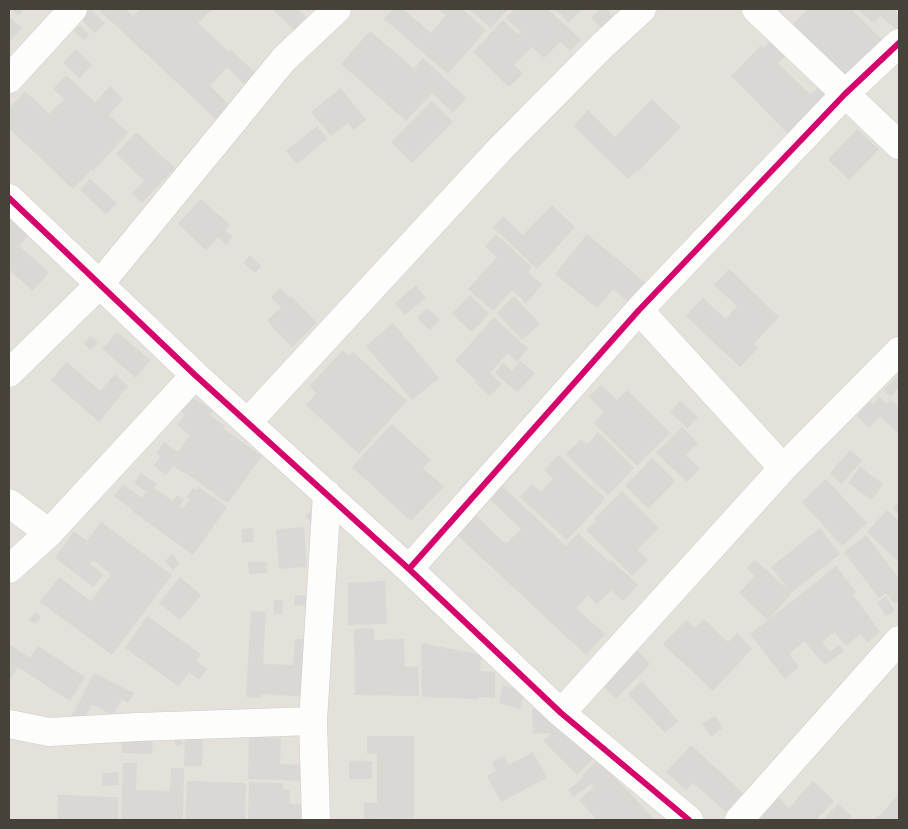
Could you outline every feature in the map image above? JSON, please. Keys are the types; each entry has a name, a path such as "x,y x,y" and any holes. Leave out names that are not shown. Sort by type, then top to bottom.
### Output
{"street":[{"path":"9,79 73,9"},
{"path":"9,373 99,285 284,59 337,9"},
{"path":"248,422 501,148 602,46 642,9"},
{"path":"756,9 899,145"},
{"path":"409,569 639,310 845,94 899,43"},
{"path":"9,198 195,375 409,569 561,713 689,820"},
{"path":"639,310 783,468"},
{"path":"561,713 783,468 899,351"},
{"path":"9,569 48,533 195,375"},
{"path":"316,820 313,721 327,494"},
{"path":"9,503 48,533"},
{"path":"739,820 899,640"},
{"path":"9,724 50,732 313,721"}],"shaded area":[{"path":"9,9 899,9 899,820 9,820"}],"building":[{"path":"11,9 25,9 18,16"},
{"path":"85,9 90,9 105,23 95,33 78,16"},
{"path":"98,9 126,9 133,16 140,9 212,9 198,23 261,78 250,90 227,67 210,86 231,107 218,121"},
{"path":"274,9 297,9 313,23 301,36"},
{"path":"393,9 403,9 431,33 446,15 438,9 462,9 486,30 448,74 384,19"},
{"path":"469,9 508,9 491,28"},
{"path":"515,9 551,9 549,10 581,40 570,51 560,42 544,58 532,47 514,65 523,73 509,87 473,52 503,20 519,35 521,32 506,18"},
{"path":"555,9 582,9 569,22"},
{"path":"601,9 606,9 619,23 607,34 591,18"},
{"path":"808,9 851,9 888,46 850,83 792,25"},
{"path":"857,9 893,9 899,15 899,32 881,16 874,23"},
{"path":"9,17 22,28 9,43"},
{"path":"80,25 89,35 84,40 74,31"},
{"path":"370,31 414,69 423,58 466,98 453,113 432,93 406,121 341,64"},
{"path":"773,39 788,54 778,63 811,95 820,85 833,98 792,138 731,76 761,45 763,48"},
{"path":"76,49 92,65 80,78 63,63"},
{"path":"66,75 95,102 110,86 123,99 109,115 128,133 93,171 91,170 73,189 9,128 9,108 25,91 49,114 64,99 53,89"},
{"path":"341,88 366,120 353,130 348,123 331,136 311,112"},
{"path":"652,99 681,127 639,171 638,169 628,179 574,126 588,110 615,137"},
{"path":"432,101 453,122 412,163 391,142"},
{"path":"317,126 327,139 297,164 286,151"},
{"path":"857,129 879,149 849,180 828,160"},
{"path":"136,132 175,168 142,203 132,193 144,181 116,154"},
{"path":"90,179 117,203 106,214 80,190"},
{"path":"201,199 230,225 225,230 233,237 226,245 218,237 206,250 178,224"},
{"path":"552,205 575,227 537,269 493,227 503,217 523,235"},
{"path":"9,213 31,232 19,246 49,272 33,291 9,270"},
{"path":"496,234 532,267 528,272 542,285 526,303 512,290 493,311 468,289 497,257 485,247"},
{"path":"587,234 647,284 631,304 613,289 597,308 555,274"},
{"path":"250,255 261,266 255,273 243,263"},
{"path":"729,269 779,317 754,344 758,348 740,367 686,316 703,298 726,319 737,306 714,285"},
{"path":"416,285 426,298 405,315 395,303"},
{"path":"280,288 290,298 291,296 317,323 292,347 267,321 281,307 271,297"},
{"path":"470,295 489,314 472,332 452,314"},
{"path":"514,296 540,324 522,340 497,313"},
{"path":"427,308 440,319 430,330 417,318"},
{"path":"494,317 528,349 517,362 508,353 490,373 502,384 490,396 455,361"},
{"path":"393,323 439,378 412,400 366,346"},
{"path":"117,332 150,360 136,378 102,349"},
{"path":"90,336 98,341 91,350 84,344"},
{"path":"343,350 350,356 353,352 407,401 359,454 306,405 317,393 309,386"},
{"path":"520,361 535,373 517,392 495,373 503,363 512,371"},
{"path":"67,362 100,391 115,374 128,386 99,422 51,380"},
{"path":"897,377 899,379 899,388 890,397 884,390"},
{"path":"601,385 617,400 627,390 670,433 637,466 594,423 604,412 589,397"},
{"path":"191,396 213,411 210,415 225,426 224,429 262,456 228,503 173,466 166,475 154,466 160,457 156,454 164,442 178,452 190,435 177,425 185,414 180,411"},
{"path":"879,397 887,404 891,400 899,407 899,434 880,416 869,428 857,416 870,401 873,404"},
{"path":"680,401 698,417 688,428 670,413"},
{"path":"392,424 431,460 423,468 444,487 411,521 352,467"},
{"path":"682,427 698,443 685,455 700,469 687,482 656,453"},
{"path":"598,432 634,468 608,495 566,454 581,439 587,445"},
{"path":"850,450 862,461 841,484 830,473"},
{"path":"558,455 605,498 567,540 520,497 532,484 541,492 553,479 544,470"},
{"path":"652,458 675,481 648,509 625,486"},
{"path":"860,467 883,484 872,500 848,483"},
{"path":"141,473 157,484 154,488 173,501 177,495 184,500 179,506 183,509 190,499 186,497 193,488 196,490 199,487 227,507 193,555 114,496 123,484 142,498 146,492 134,483"},
{"path":"826,479 867,523 842,546 802,502"},
{"path":"501,485 566,546 578,533 609,562 611,560 638,585 623,601 611,590 597,605 588,595 576,608 605,634 586,655 455,533 473,513 506,544 521,529 488,498"},
{"path":"622,491 659,528 637,550 648,560 632,576 586,530 596,521 594,519"},
{"path":"899,502 899,514 893,508"},
{"path":"314,509 313,526 305,516"},
{"path":"887,510 899,521 899,562 867,532"},
{"path":"101,522 172,575 112,655 40,602 59,577 91,601 111,574 93,560 90,564 103,574 94,587 55,558 74,531 87,541"},
{"path":"304,527 307,567 279,569 276,529"},
{"path":"253,528 254,542 242,543 242,529"},
{"path":"820,528 840,554 791,593 771,567"},
{"path":"866,535 897,576 899,574 899,600 895,604 886,593 879,598 844,552"},
{"path":"172,554 180,563 173,570 165,561"},
{"path":"755,560 792,593 768,620 739,593 755,576 747,568"},
{"path":"248,562 267,562 267,573 249,574"},
{"path":"836,566 856,592 853,595 880,632 867,642 860,634 846,646 835,632 822,642 830,652 839,645 844,651 825,665 804,641 789,654 799,667 785,679 750,634"},
{"path":"180,577 201,595 180,620 159,603"},
{"path":"385,581 387,624 348,625 348,583"},
{"path":"295,595 307,596 307,606 294,605"},
{"path":"886,596 895,611 886,616 877,602"},
{"path":"274,600 283,600 282,614 274,614"},
{"path":"251,611 266,612 263,664 293,665 295,639 309,639 306,697 261,694 261,698 246,697"},
{"path":"36,612 41,617 35,624 29,619"},
{"path":"147,616 201,654 196,661 207,669 199,680 189,672 178,686 125,648"},
{"path":"704,619 728,642 737,633 752,649 713,691 663,644 686,620 695,628"},
{"path":"374,628 374,640 404,639 405,667 418,666 419,696 355,695 354,629"},
{"path":"421,643 482,655 480,671 495,672 495,698 422,697"},
{"path":"9,644 30,658 38,646 85,677 70,701 18,667 9,681"},
{"path":"637,650 650,664 616,699 602,685"},
{"path":"94,673 134,693 128,703 122,699 113,716 92,704 81,725 70,719"},
{"path":"642,681 678,721 665,733 628,694"},
{"path":"503,685 525,690 520,709 499,703"},
{"path":"555,708 556,728 561,722 595,756 577,775 543,741 551,733 533,734 532,709"},
{"path":"715,716 723,728 711,737 702,724"},
{"path":"181,735 183,744 176,746 173,737"},
{"path":"367,736 414,736 414,818 364,819 364,802 377,803 377,754 367,754"},
{"path":"185,737 203,738 202,766 184,766"},
{"path":"249,737 281,738 280,764 308,765 308,781 248,779"},
{"path":"122,738 153,739 152,754 122,753"},
{"path":"691,745 743,793 726,812 693,783 686,790 666,772"},
{"path":"533,752 547,778 501,802 487,776 496,771 492,762 504,756 508,765"},
{"path":"598,760 655,820 597,820 579,800 594,787 591,784 573,797 568,790 584,777 582,775"},
{"path":"349,761 372,761 372,779 349,779"},
{"path":"123,763 137,763 136,790 170,791 171,768 184,768 183,820 121,820"},
{"path":"118,772 119,785 102,786 102,773"},
{"path":"187,781 246,783 245,820 185,820"},
{"path":"813,781 834,801 816,820 757,820 778,797 789,808"},
{"path":"249,782 283,783 283,789 290,790 290,804 309,804 308,820 248,820"},
{"path":"899,793 899,820 874,820 878,815 880,816"},
{"path":"58,795 118,797 118,820 57,819"},
{"path":"838,804 852,816 849,819 851,820 823,820"}],"cycle path":[{"path":"409,569 639,310 845,94 899,43"},
{"path":"9,198 195,375 409,569 561,713 689,820"}]}
